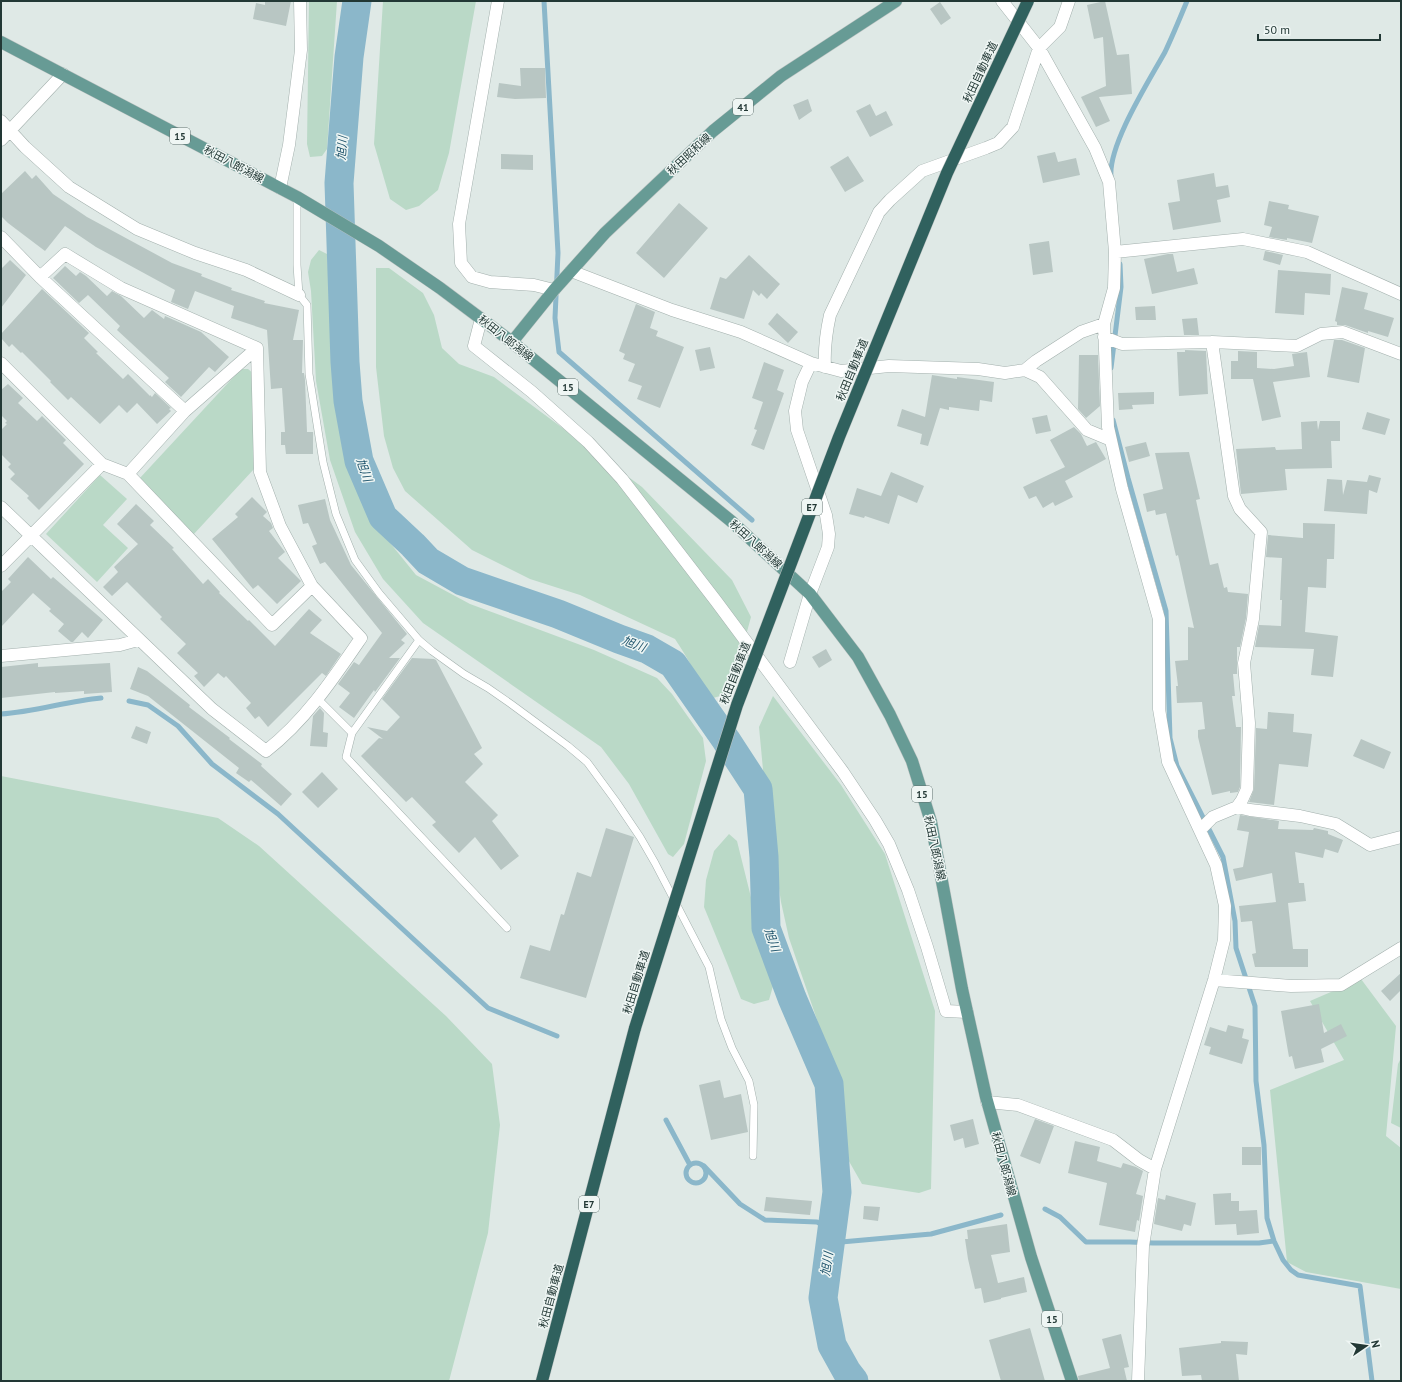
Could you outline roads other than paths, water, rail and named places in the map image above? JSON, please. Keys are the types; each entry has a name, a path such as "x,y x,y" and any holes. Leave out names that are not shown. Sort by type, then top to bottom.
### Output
{"highway":[{"name":"秋田自動車道","path":"542,1381 635,1028 736,705 839,437 947,173 1028,1"}],"main road":[{"name":"秋田昭和線","path":"512,342 554,290 605,233 713,131 781,76 896,1"},
{"name":"秋田八郎潟線","path":"1,42 298,196 379,246 440,288 512,342 731,521 810,594 858,657 890,715 912,761 931,822 967,1012 987,1102 1031,1258 1072,1381"}],"street":[{"path":"280,188 289,145 301,50 300,1"},
{"path":"498,1 459,224 461,263 472,277 490,282 534,285 554,290"},
{"path":"1002,1 1039,48 1095,148 1109,182 1118,252 1114,288 1104,324 1111,339 1108,427 1122,489 1159,619 1158,709 1168,762 1204,826 1216,865 1225,906 1224,940 1214,980 1155,1169 1143,1242 1138,1381"},
{"path":"825,367 826,332 830,315 879,212 922,171 992,146 998,143 1013,127 1039,48 1060,27 1069,1"},
{"path":"1,140 63,74"},
{"path":"1,121 69,187 137,229 195,253 246,270 299,295"},
{"path":"1,237 40,277 185,411"},
{"path":"1118,252 1243,238 1307,252 1401,294"},
{"path":"40,277 65,254 121,288 257,348"},
{"path":"571,272 672,310 741,332 811,363 841,371 889,366 978,369 1005,373 1025,370 1036,361 1081,332 1104,324"},
{"path":"481,319 474,346 532,392 588,442 622,479 712,595 843,772 889,844 910,897 929,953 946,1011 967,1012"},
{"path":"1111,339 1122,344 1212,342 1297,346 1321,334 1343,332 1401,354"},
{"path":"1204,826 1214,817 1237,807 1247,789 1249,723 1244,663 1253,619 1261,532 1240,509 1234,496 1212,342"},
{"path":"128,474 185,411 257,348"},
{"path":"1,507 138,640 212,709 266,751 282,739 318,699 361,638 312,586 280,526 260,472 257,348"},
{"path":"790,662 810,594 828,547 829,534 826,515 797,430 795,411 802,382 811,363"},
{"path":"1,364 102,464 128,474 272,625 312,586"},
{"path":"1025,370 1040,377 1087,430 1111,440"},
{"path":"1,566 102,464"},
{"path":"1,656 120,645 138,640"},
{"path":"1237,807 1300,816 1336,824 1370,845 1401,837"},
{"path":"1214,980 1291,986 1341,985 1401,948"},
{"path":"987,1102 1018,1105 1113,1140 1139,1160 1155,1169"}],"lane":[{"path":"298,196 297,265 299,295 307,305 309,374 323,462 336,514 355,560 379,593 419,640 464,674 511,704 586,762 615,800 640,837 709,967 721,1019 732,1048 749,1081 754,1105 753,1156"},
{"path":"419,640 352,733 346,757 507,928"},
{"path":"318,699 352,733"}],"waterway":[{"name":"旭川","path":"357,1 349,57 339,183 345,362 348,401 359,461 383,517 428,561 462,581 558,614 647,649 673,664 758,789 764,857 766,928 792,998 829,1084 837,1192 823,1298 832,1345 847,1372 854,1381"},
{"path":"544,1 558,253 555,318 559,352 752,520"},
{"path":"1111,177 1112,164 1116,148 1123,131 1140,96 1165,52 1187,1"},
{"path":"1111,368 1121,287 1120,264"},
{"path":"1113,420 1166,611 1170,738 1177,766 1223,857 1235,921 1236,948 1255,1006 1256,1081 1264,1145 1267,1218 1274,1241 1283,1260 1291,1270 1298,1275 1360,1286 1372,1381"},
{"path":"1,714 101,698"},
{"path":"129,701 148,705 178,726 212,764 278,814 488,1008 557,1036"},
{"path":"666,1120 690,1165"},
{"path":"692,1163 700,1163 706,1169 706,1173 706,1177 700,1183 692,1183 686,1177 686,1169 692,1163"},
{"path":"704,1166 740,1204 765,1220 817,1222 832,1230"},
{"path":"1045,1209 1060,1217 1086,1242 1259,1243 1274,1241"},
{"path":"830,1243 931,1234 1001,1215"}]}
